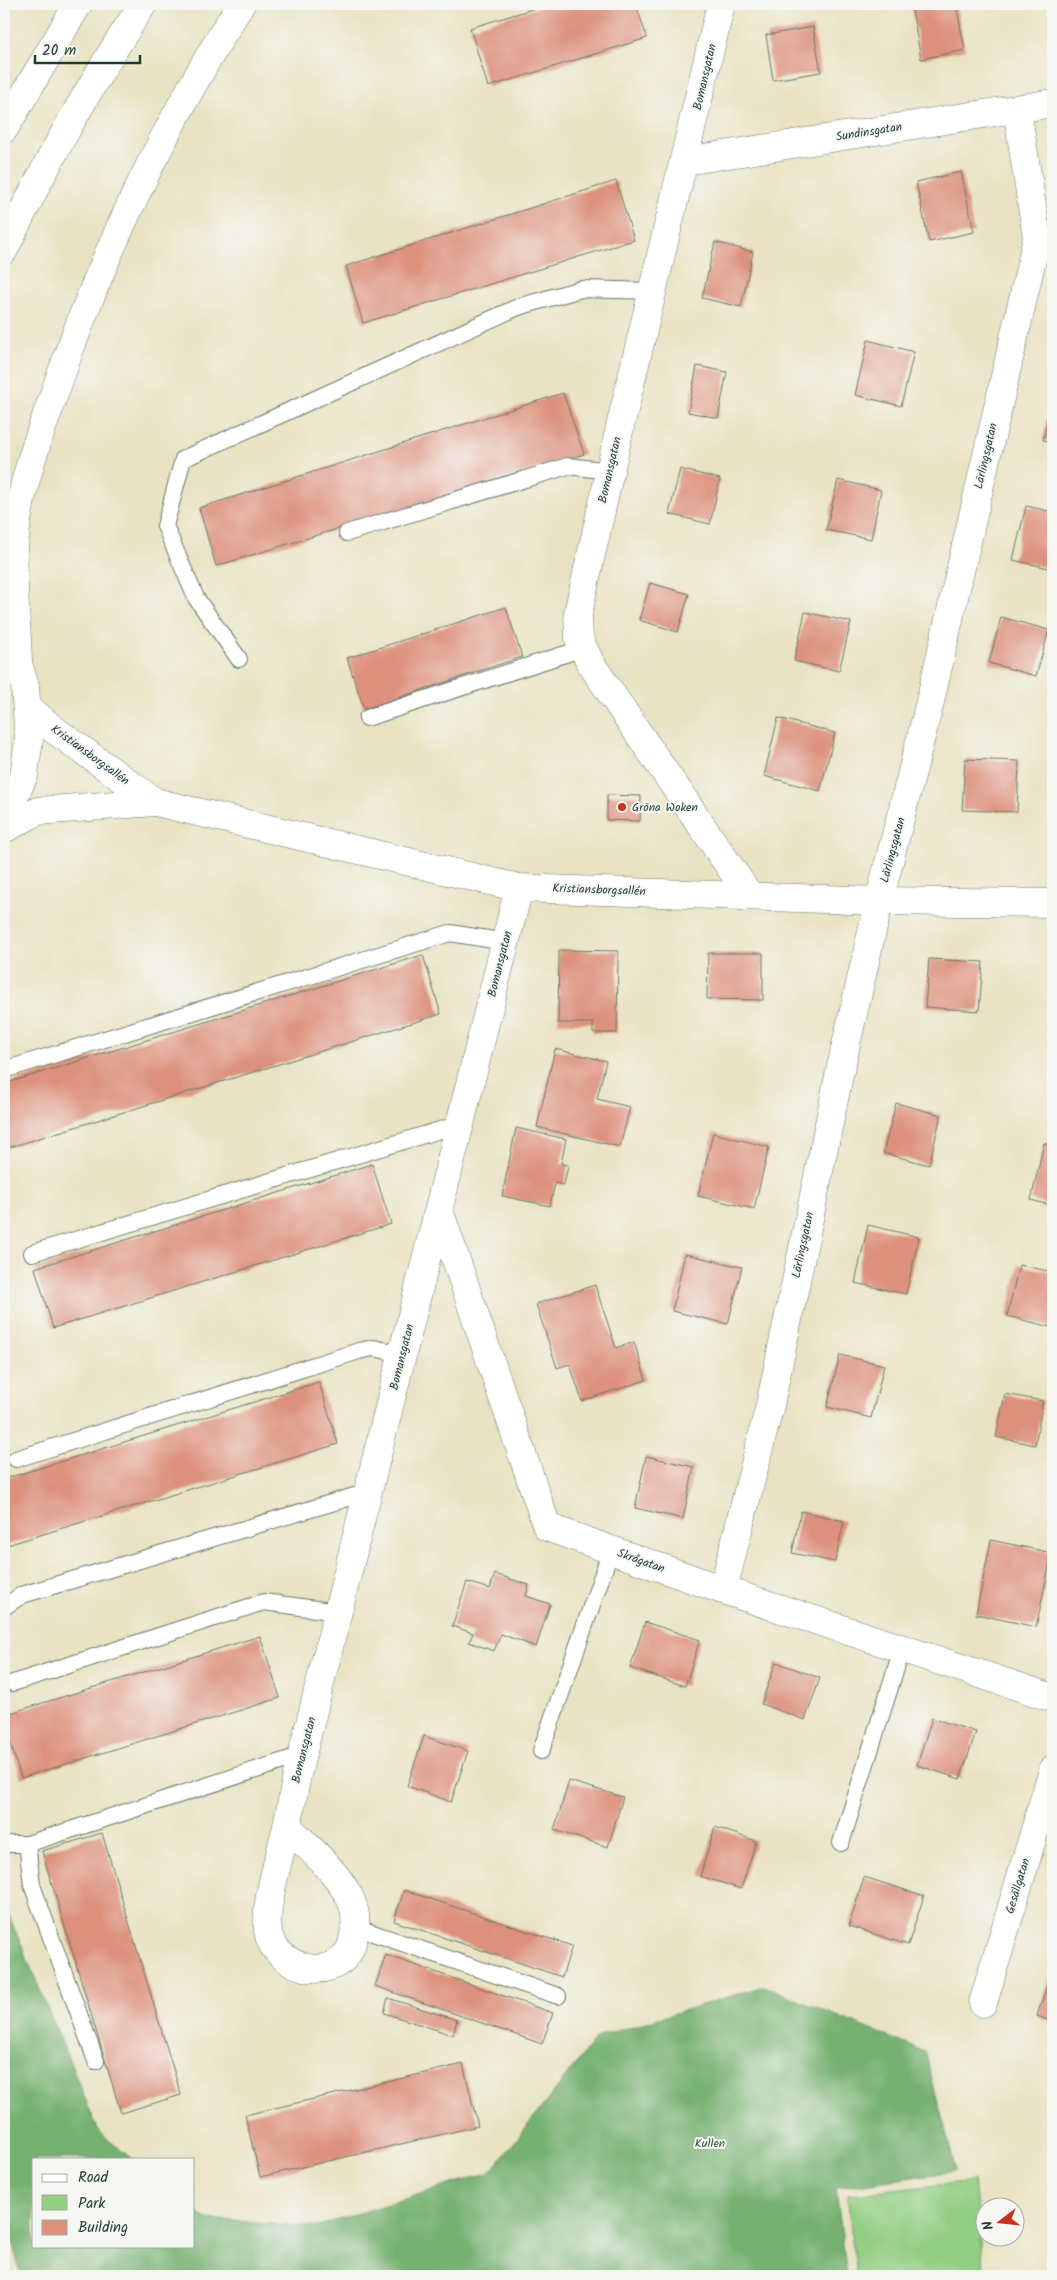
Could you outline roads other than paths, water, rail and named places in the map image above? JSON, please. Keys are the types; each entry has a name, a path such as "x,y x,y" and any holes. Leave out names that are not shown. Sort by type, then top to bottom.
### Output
{"main road":[{"path":"4,129 78,4"},
{"path":"4,250 33,190 90,88 143,4"},
{"path":"4,820 24,775 30,740 25,686 11,653 16,529 26,473 74,335 142,180 215,46 241,4"},
{"name":"Bomansgatan","path":"721,4 578,613 578,639 591,664 749,895"},
{"name":"Sundinsgatan","path":"685,161 1053,103"},
{"name":"Lärlingsgatan","path":"723,1590 770,1405 840,1071 879,901 929,706 1037,238 1017,109"},
{"name":"Kristiansborgsallén","path":"27,707 53,729 155,802"},
{"name":"Kristiansborgsallén","path":"4,829 38,811 155,802 519,888 879,901 1053,903"},
{"name":"Bomansgatan","path":"287,1826 327,1867 347,1892 357,1921 350,1949 342,1960 323,1969 303,1968 278,1953 268,1933 268,1911 302,1755 519,888"},
{"name":"Skrågatan","path":"439,1210 547,1527 723,1590 1053,1698"},
{"name":"Gesällgatan","path":"983,2004 1053,1770"}],"lane":[{"path":"239,659 196,598 165,526 183,459 518,307 580,289 653,291"},
{"path":"347,533 568,466 610,471"},
{"path":"366,718 584,648"},
{"path":"4,1070 450,933 506,942"},
{"path":"32,1253 460,1124"},
{"path":"16,1459 360,1351 373,1348 403,1354"},
{"path":"4,1607 22,1596 368,1492"},
{"path":"541,1751 611,1550"},
{"path":"13,1683 264,1602 338,1612"},
{"path":"841,1843 902,1649"},
{"path":"4,1844 27,1844 302,1755"},
{"path":"27,1844 32,1885 96,2061"},
{"path":"355,1928 558,1996"}],"place":[{"name":"Gröna Woken","path":"622,807"}],"park label":[{"name":"Kullen","path":"710,2143"}]}
